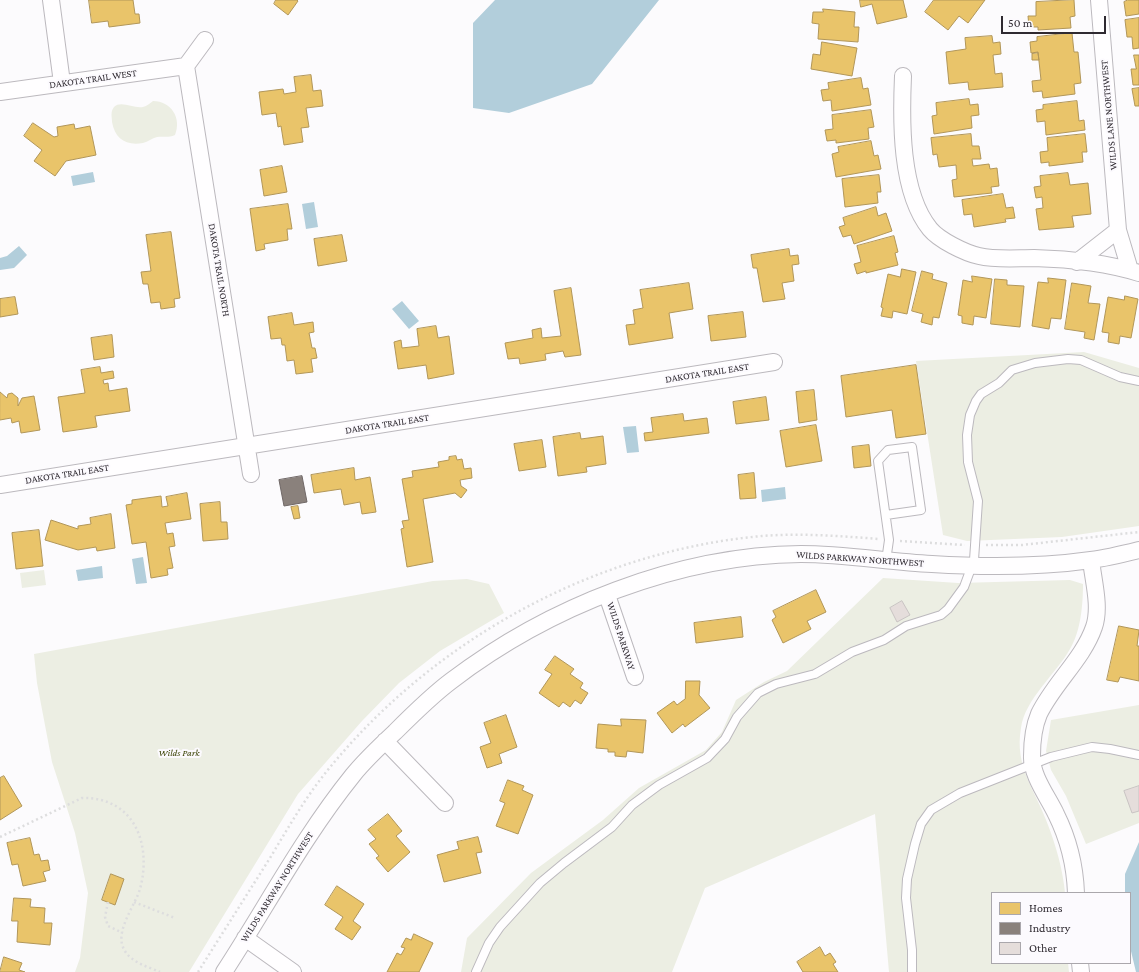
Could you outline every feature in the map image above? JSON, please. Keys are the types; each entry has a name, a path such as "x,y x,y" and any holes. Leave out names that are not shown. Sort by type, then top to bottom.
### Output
{"street":[{"path":"51,0 62,83"},
{"name":"WILDS LANE NORTHWEST","path":"1099,0 1118,230 1134,271"},
{"path":"186,66 205,40"},
{"name":"DAKOTA TRAIL WEST","path":"0,92 186,66"},
{"name":"DAKOTA TRAIL NORTH","path":"186,66 251,474"},
{"path":"903,76 901,125 907,168 916,204 930,229 953,246 980,256 1058,259 1134,271"},
{"path":"1077,262 1118,230"},
{"name":"DAKOTA TRAIL EAST","path":"0,485 247,447 774,362"},
{"name":"WILDS PARKWAY NORTHWEST","path":"224,972 302,843 354,773 385,741 440,690 482,659 518,636 563,613 647,579 727,561 802,554 934,564 1011,565 1091,560 1139,550"},
{"path":"1076,892 1070,849 1057,815 1038,781 1031,758 1033,738 1039,715 1084,647 1094,626 1096,603 1091,560"},
{"name":"WILDS PARKWAY","path":"607,595 635,677"},
{"path":"385,741 444,803"},
{"path":"245,938 293,972"}],"lane":[{"path":"476,972 489,944 500,927 540,883 564,863 612,828 632,806 659,785 707,758 725,739 737,717 758,693 776,684 815,674 852,652 884,640 906,626 941,614 948,609 964,587 973,564 978,501 968,462 968,435 970,415 976,400 982,394 999,383 1012,370 1035,364 1068,359 1081,360 1120,377 1139,381"},
{"path":"886,515 921,510 912,447 888,450 878,461 889,540 886,561"},
{"path":"912,972 912,950 906,898 907,885 915,844 921,824 931,810 960,793 1051,757 1092,747 1110,748 1139,755"}],"path":[{"path":"0,837 82,798 96,798 112,804 126,813 135,824 141,837 144,852 143,874 139,891 127,917 122,945 127,954 135,962 160,972"},
{"path":"108,902 105,917 108,926 123,933"},
{"path":"134,902 175,918"}],"green space":[{"path":"153,101 170,107 176,117 177,129 175,135 168,137 157,137 137,144 122,140 113,128 112,113 114,107 124,104 143,107"},
{"path":"1084,352 1139,368 1139,526 1062,537 967,541 943,535 916,361"},
{"path":"44,570 46,585 22,588 20,573"},
{"path":"883,578 958,583 1070,580 1083,584 1081,617 1074,642 1028,707 1021,728 1020,742 1023,767 1051,833 1061,867 1065,892 991,892 991,964 1068,964 1069,972 889,972 875,814 705,888 672,972 461,972 467,938 531,873 603,820 639,788 706,750 722,732 736,700 764,682 787,671"},
{"name":"Wilds Park","path":"467,579 489,584 504,613 440,651 399,683 362,721 298,794 189,972 75,972 80,958 88,893 75,833 52,762 37,683 34,654 433,581"},
{"path":"1139,705 1139,823 1086,844 1066,796 1051,770 1046,751 1051,720"}],"water":[{"path":"495,0 659,0 592,84 509,113 473,108 473,23"},
{"path":"93,172 95,182 73,186 71,176"},
{"path":"314,202 318,227 306,229 302,204"},
{"path":"19,246 27,255 14,268 0,270 0,258 7,256"},
{"path":"402,301 419,321 409,329 392,309"},
{"path":"636,426 639,452 627,453 623,427"},
{"path":"785,487 786,499 762,502 761,490"},
{"path":"143,557 147,583 136,584 132,559"},
{"path":"102,566 103,578 78,581 76,570"},
{"path":"1139,842 1139,972 1136,972 1131,951 1131,892 1125,892 1125,874"}],"building: Homes":[{"path":"89,0 133,0 135,14 139,14 140,23 109,27 108,21 92,23"},
{"path":"276,0 298,1 288,15 274,4"},
{"path":"860,0 903,0 907,17 877,24 872,4 861,7"},
{"path":"934,0 985,0 968,23 959,16 948,30 925,12"},
{"path":"1074,0 1075,16 1070,17 1071,28 1038,30 1038,27 1029,27 1028,16 1036,16 1036,2"},
{"path":"1128,0 1139,0 1139,14 1126,16 1124,2"},
{"path":"823,9 855,12 854,27 859,27 858,42 818,39 819,24 812,23 813,12 823,12"},
{"path":"1139,18 1139,48 1133,49 1132,37 1127,37 1125,20"},
{"path":"1072,33 1074,52 1078,52 1081,83 1074,84 1075,94 1043,98 1042,91 1033,92 1032,81 1041,80 1038,52 1031,53 1030,42 1037,41 1037,37"},
{"path":"992,36 993,43 1000,42 1001,54 993,55 995,74 1002,73 1003,87 969,90 968,82 949,84 946,52 966,49 965,38"},
{"path":"822,42 857,48 852,76 811,69 813,54 820,55"},
{"path":"1038,53 1039,60 1032,60 1032,54"},
{"path":"1134,55 1139,55 1139,85 1133,85 1131,69 1136,69"},
{"path":"311,75 313,91 321,90 323,106 306,108 309,127 301,128 303,142 284,145 281,126 278,127 276,113 262,115 259,92 283,89 284,94 296,92 294,77"},
{"path":"861,78 863,89 868,88 871,105 832,111 831,100 823,101 821,90 829,89 828,83"},
{"path":"1139,88 1139,106 1135,106 1132,89"},
{"path":"969,99 970,105 978,104 979,115 971,116 972,128 934,134 932,116 937,115 936,103"},
{"path":"1077,101 1079,121 1084,120 1085,130 1046,135 1045,121 1037,122 1036,110 1043,109 1043,105"},
{"path":"871,110 874,127 868,128 869,139 836,143 836,140 827,141 825,130 833,129 832,115"},
{"path":"33,123 54,137 58,136 57,127 74,124 75,129 90,126 96,155 66,161 55,176 34,161 42,150 24,136"},
{"path":"971,134 972,146 979,146 981,159 972,159 973,166 989,164 990,169 997,168 999,186 991,187 992,193 954,197 952,180 957,179 956,165 939,167 937,154 933,155 931,138"},
{"path":"1085,134 1087,152 1082,152 1083,162 1049,166 1049,162 1041,163 1040,152 1048,151 1047,138"},
{"path":"871,141 874,156 878,155 881,169 836,177 832,154 839,152 838,147"},
{"path":"282,166 287,192 264,196 260,170"},
{"path":"1068,173 1070,185 1088,183 1091,214 1072,216 1074,227 1039,230 1036,209 1043,208 1042,197 1036,198 1034,187 1041,186 1040,176"},
{"path":"879,175 881,192 877,192 878,203 845,207 842,179"},
{"path":"1003,194 1006,208 1013,207 1015,218 1005,219 1006,222 974,227 972,214 964,215 962,200"},
{"path":"288,204 292,229 287,229 288,240 264,244 265,249 256,251 250,209"},
{"path":"876,207 878,216 886,213 892,231 854,244 851,235 843,237 839,227 845,225 843,218"},
{"path":"171,232 180,298 174,299 175,307 161,309 160,302 151,303 148,284 143,284 141,272 151,271 146,235"},
{"path":"342,235 347,261 318,266 314,239"},
{"path":"894,236 898,252 895,253 898,265 857,274 854,264 861,262 857,246"},
{"path":"789,249 790,256 798,255 799,264 792,265 794,281 782,283 785,299 763,302 757,268 753,268 751,255"},
{"path":"902,269 916,272 907,314 893,311 892,318 881,316 883,308 881,307 888,274 900,277"},
{"path":"922,271 933,274 932,279 947,283 939,318 933,317 932,325 921,322 923,314 912,311"},
{"path":"972,276 992,279 986,318 974,316 973,325 962,323 962,316 958,315 963,280 972,282"},
{"path":"1048,278 1066,280 1061,319 1051,318 1049,329 1032,326 1038,282 1048,283"},
{"path":"995,279 1007,280 1007,285 1024,286 1020,327 991,324"},
{"path":"689,283 693,309 669,313 673,338 629,345 626,325 635,324 633,310 643,308 640,290"},
{"path":"1072,283 1091,286 1088,303 1100,304 1094,340 1084,338 1085,332 1065,329"},
{"path":"571,288 581,355 565,357 563,351 545,354 546,360 520,364 519,358 508,359 505,343 533,338 532,330 541,328 542,338 561,336 554,291"},
{"path":"1125,296 1138,299 1131,338 1120,336 1119,344 1108,342 1109,333 1102,332 1108,297 1124,300"},
{"path":"15,297 18,314 0,317 0,299"},
{"path":"743,312 746,337 711,341 708,316"},
{"path":"292,313 294,325 313,322 314,332 309,333 312,348 315,348 317,358 311,359 313,372 296,374 294,360 287,361 285,345 282,345 281,338 271,339 268,317"},
{"path":"436,326 438,338 449,336 454,374 428,379 426,365 398,369 394,342 401,340 402,348 419,346 417,329"},
{"path":"112,335 114,357 94,360 91,338"},
{"path":"916,365 926,434 896,438 892,410 846,417 841,376"},
{"path":"100,367 101,373 113,371 114,378 103,380 104,384 108,383 109,391 127,388 130,411 95,416 97,427 63,432 58,397 85,393 81,370"},
{"path":"814,390 817,420 799,423 796,392"},
{"path":"0,392 7,398 8,394 12,393 18,398 18,406 22,398 34,396 40,430 21,433 19,421 12,423 11,418 0,420"},
{"path":"766,397 769,420 736,424 733,402"},
{"path":"683,414 684,421 707,418 709,433 645,441 644,433 653,432 651,418"},
{"path":"816,425 822,461 786,467 780,431"},
{"path":"580,433 581,439 603,436 606,464 586,467 587,472 558,476 553,437"},
{"path":"542,440 546,467 519,471 514,444"},
{"path":"869,445 871,466 854,468 852,447"},
{"path":"456,456 457,460 462,459 464,469 471,468 472,478 460,480 461,486 467,490 461,498 455,493 423,499 433,562 407,567 401,529 404,528 402,521 409,520 402,479 413,477 412,471 439,467 438,462 449,460 449,457"},
{"path":"354,468 355,480 370,477 376,512 362,514 360,502 344,505 341,489 314,493 311,475"},
{"path":"754,473 756,498 740,499 738,475"},
{"path":"187,493 191,519 165,523 167,534 173,533 175,546 169,547 173,568 167,569 168,575 151,578 146,542 132,544 126,505 132,504 132,500 161,496 162,507 168,506 166,497"},
{"path":"220,502 221,522 227,522 228,539 203,541 200,504"},
{"path":"298,506 300,518 294,519 291,507"},
{"path":"111,514 115,548 97,551 96,547 78,550 45,540 51,520 78,529 78,526 91,524 90,518"},
{"path":"39,530 43,566 16,569 12,533"},
{"path":"816,590 826,612 807,621 811,629 783,643 772,620 776,617 773,611"},
{"path":"741,617 743,637 696,643 694,623"},
{"path":"1119,626 1139,630 1137,646 1139,646 1139,681 1120,677 1118,682 1107,680"},
{"path":"555,656 574,669 570,674 583,683 580,688 588,693 581,704 575,700 570,707 563,702 559,707 539,693 552,674 545,670"},
{"path":"686,681 700,681 699,695 710,708 685,727 683,724 672,733 657,713 674,701 677,705 685,699"},
{"path":"506,715 517,747 499,754 502,763 487,768 480,747 491,743 484,723"},
{"path":"621,719 646,720 643,753 627,751 626,757 615,756 615,752 608,752 608,749 596,748 598,724 621,726"},
{"path":"4,776 22,806 0,820 0,778"},
{"path":"508,780 524,786 522,790 533,795 518,834 496,826 505,803 500,801"},
{"path":"388,814 402,831 396,836 410,852 388,872 376,858 379,856 369,844 376,839 368,830"},
{"path":"478,837 482,852 476,853 481,873 444,882 437,855 459,849 457,842"},
{"path":"30,838 34,855 39,854 41,861 48,860 50,870 43,872 46,881 23,886 18,864 12,865 7,843"},
{"path":"111,874 124,879 115,905 102,900"},
{"path":"337,886 364,904 353,921 361,927 352,940 335,929 343,917 325,905"},
{"path":"14,898 31,899 30,907 45,908 44,923 52,923 50,945 17,942 18,921 12,921"},
{"path":"414,934 433,943 419,972 387,972 397,953 401,955 405,948 401,947 406,938 411,940"},
{"path":"820,947 825,956 830,953 836,962 833,964 838,972 803,972 797,962"},
{"path":"4,957 22,963 19,970 25,972 0,972"}],"building: Industry":[{"path":"302,476 307,502 284,506 279,480"}],"building: Other":[{"path":"902,601 910,615 897,622 890,608"},
{"path":"1139,786 1139,811 1132,813 1124,791"}]}
